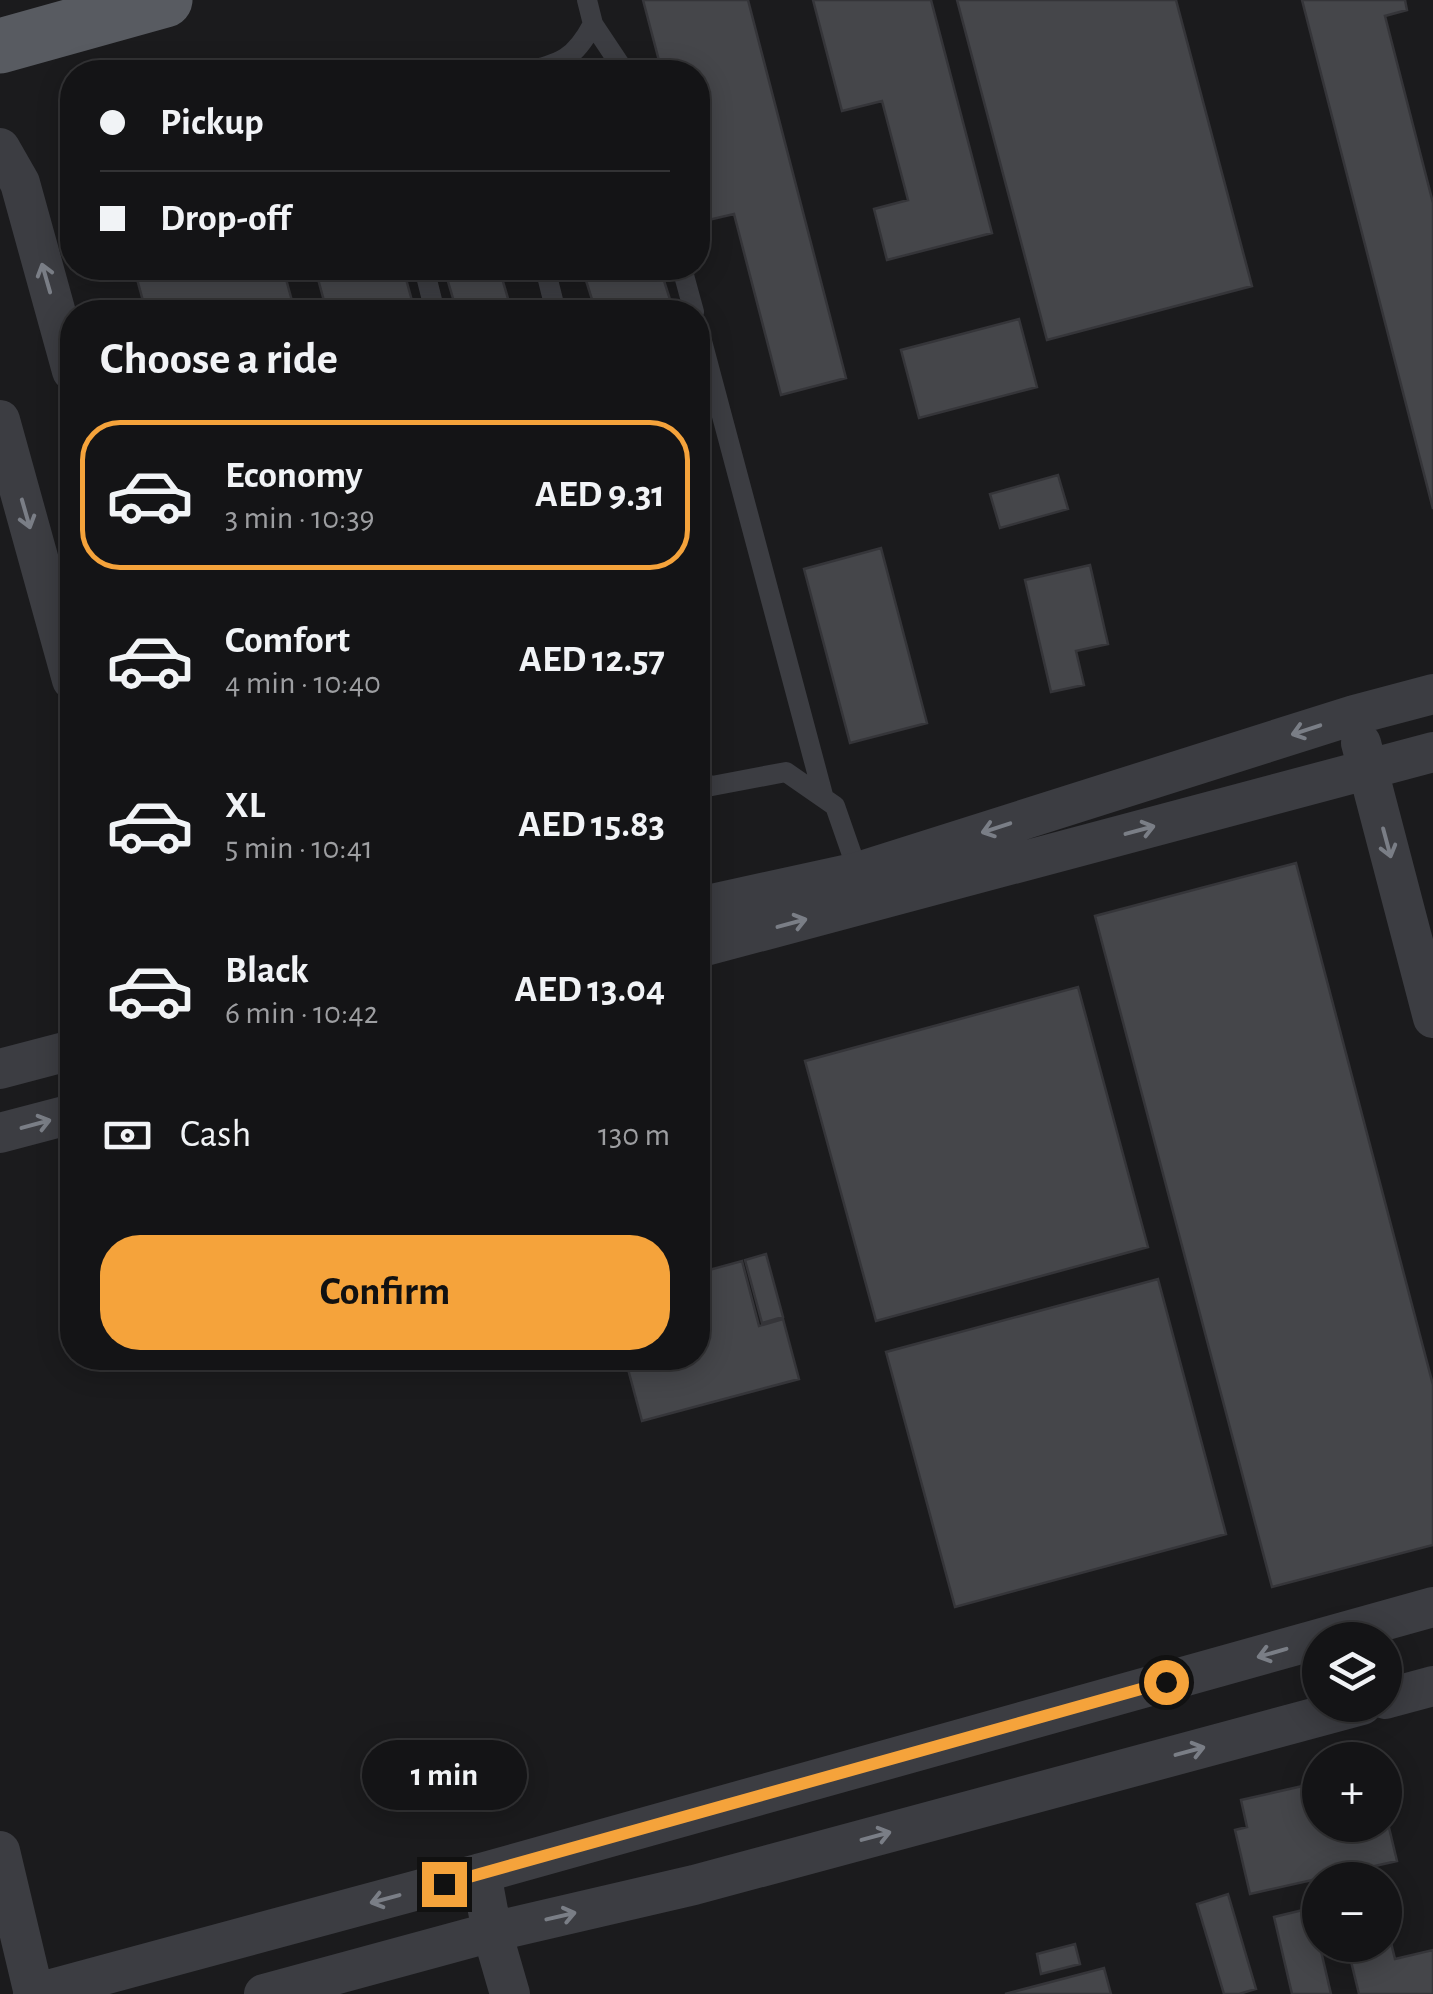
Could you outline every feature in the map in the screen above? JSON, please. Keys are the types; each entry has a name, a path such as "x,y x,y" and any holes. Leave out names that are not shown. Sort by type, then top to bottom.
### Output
{"main road":[{"path":"0,43 99,0"},
{"path":"0,43 165,0"}],"street":[{"path":"0,148 20,183 60,328"},
{"path":"0,420 60,637"},
{"path":"710,904 858,872 1354,715 1431,702"},
{"path":"1354,715 1433,1018"},
{"path":"710,945 1433,752"},
{"path":"0,1069 60,1053"},
{"path":"0,1133 60,1117"},
{"path":"0,1851 34,1994 481,1874 1433,1608"},
{"path":"1402,1694 1433,1686"},
{"path":"264,1994 492,1932 714,1880 1302,1721"},
{"path":"481,1874 510,1994"}],"lane":[{"path":"587,0 593,24 616,60"},
{"path":"565,60 581,46 593,24"},
{"path":"710,395 824,796"},
{"path":"710,785 786,772 835,806 858,872"}],"building":[{"path":"643,0 748,0 846,378 781,395 734,214 710,220 710,60 659,60"},
{"path":"813,0 931,0 992,233 887,260 874,209 908,200 882,101 842,111"},
{"path":"957,0 1176,0 1252,286 1047,340"},
{"path":"1302,0 1405,0 1407,10 1385,16 1433,203 1433,509"},
{"path":"137,280 286,280 292,300 143,300"},
{"path":"318,280 406,280 412,300 324,300"},
{"path":"448,280 503,280 508,300 453,300"},
{"path":"586,280 664,280 670,300 592,300"},
{"path":"1019,319 1037,387 919,418 901,350"},
{"path":"1058,475 1068,509 1000,528 990,494"},
{"path":"881,548 927,723 850,743 804,569"},
{"path":"1090,565 1108,644 1076,651 1084,685 1051,692 1025,580"},
{"path":"1296,863 1433,1385 1433,1545 1272,1587 1095,916"},
{"path":"1078,987 1148,1247 876,1321 805,1061"},
{"path":"766,1254 783,1317 762,1323 745,1260"},
{"path":"742,1261 759,1326 783,1319 799,1379 642,1421 628,1370 710,1370 710,1270"},
{"path":"1158,1279 1226,1534 955,1607 886,1352"},
{"path":"1302,1786 1302,1842 1392,1842 1397,1861 1302,1862 1302,1882 1250,1894 1235,1830 1247,1827 1241,1800"},
{"path":"1228,1894 1256,1989 1239,1994 1224,1994 1197,1904"},
{"path":"1302,1910 1302,1962 1324,1962 1331,1994 1292,1994 1274,1917"},
{"path":"1075,1944 1080,1964 1041,1974 1037,1954"},
{"path":"1433,1950 1433,1994 1359,1994 1351,1962 1402,1962 1402,1957"},
{"path":"1104,1968 1111,1994 1005,1994"}],"route":[{"path":"444,1884 1166,1682"}]}
